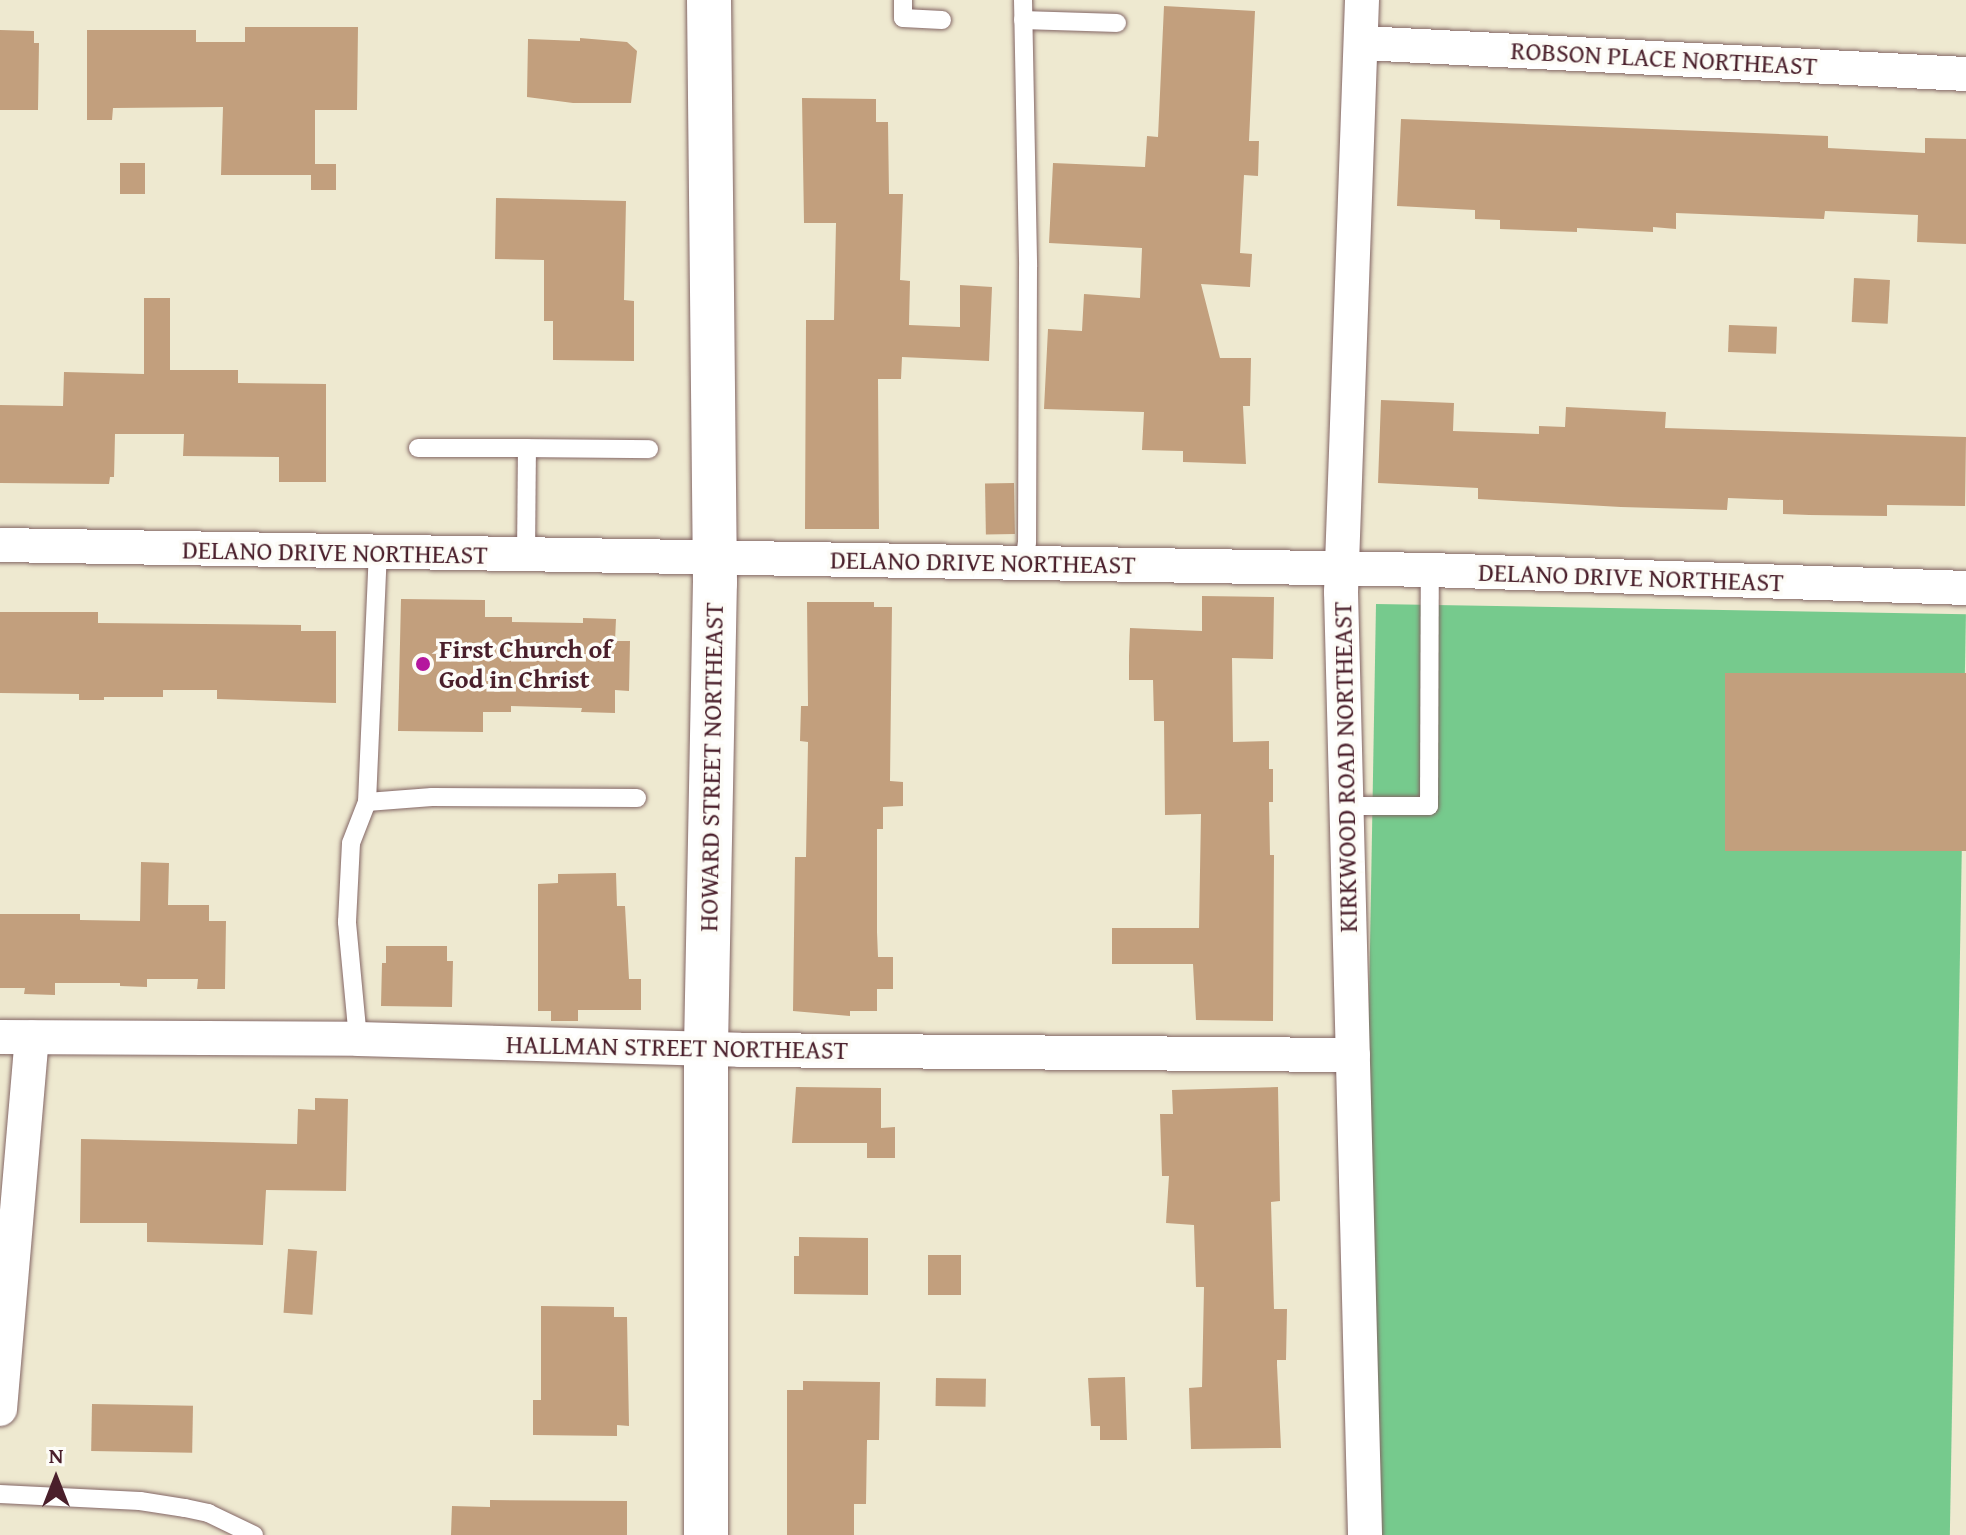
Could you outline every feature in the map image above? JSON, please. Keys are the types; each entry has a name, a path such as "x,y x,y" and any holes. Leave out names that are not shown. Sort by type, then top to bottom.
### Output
{"street":[{"name":"HOWARD STREET NORTHEAST","path":"706,1535 706,1048 715,557 709,0"},
{"name":"KIRKWOOD ROAD NORTHEAST","path":"1362,0 1341,570 1365,1535"},
{"name":"ROBSON PLACE NORTHEAST","path":"1362,43 1966,74"},
{"name":"DELANO DRIVE NORTHEAST","path":"0,545 526,557 715,557 1430,570 1966,588"},
{"name":"HALLMAN STREET NORTHEAST","path":"16,1037 358,1039 706,1048 1353,1055"},
{"path":"0,1409 16,1037"}],"lane":[{"path":"903,0 903,18 942,20"},
{"path":"1023,0 1028,267 1027,542 1024,564"},
{"path":"1023,20 1117,23"},
{"path":"418,448 649,449"},
{"path":"526,557 527,448"},
{"path":"358,1039 347,922 351,843 367,802 378,553"},
{"path":"1346,806 1429,806 1430,570"},
{"path":"367,802 432,797 637,798"},
{"path":"0,1494 127,1500 185,1508 208,1513 254,1535"}],"green space":[{"path":"1376,604 1966,614 1950,1535 1360,1535"}],"building":[{"path":"1164,6 1255,11 1249,141 1259,141 1258,176 1244,175 1240,253 1252,254 1250,287 1201,284 1220,358 1251,358 1250,406 1243,406 1246,464 1183,462 1183,451 1142,450 1144,412 1044,409 1048,329 1082,331 1084,294 1140,298 1142,248 1049,243 1053,163 1145,167 1147,136 1158,137"},
{"path":"245,27 358,27 357,110 315,110 315,164 336,164 336,190 311,190 311,175 221,175 223,107 113,108 112,120 87,120 87,30 196,30 196,42 245,42"},
{"path":"0,30 34,31 34,43 39,43 38,110 0,110"},
{"path":"580,38 627,42 637,51 631,103 573,103 527,97 528,39 580,41"},
{"path":"802,98 876,99 876,122 888,122 889,194 903,194 900,280 910,281 909,325 960,327 960,285 992,287 989,361 902,357 901,379 878,379 879,529 805,529 806,320 834,320 836,223 804,223"},
{"path":"1401,119 1828,136 1828,148 1925,153 1925,138 1966,139 1966,244 1917,242 1918,215 1825,211 1824,219 1676,213 1676,229 1653,227 1653,232 1577,228 1577,232 1500,229 1500,220 1475,219 1475,210 1397,206"},
{"path":"120,163 145,163 145,194 120,194"},
{"path":"496,198 626,201 624,300 634,301 634,361 553,360 553,321 544,321 544,260 495,259"},
{"path":"1854,278 1890,280 1888,324 1852,322"},
{"path":"144,298 170,298 170,370 238,370 238,383 326,384 326,482 279,482 279,457 183,456 184,434 115,434 114,477 110,477 109,484 0,483 0,405 63,406 64,372 144,374"},
{"path":"1729,325 1777,327 1776,354 1728,352"},
{"path":"1381,400 1454,403 1453,431 1539,434 1539,426 1565,427 1566,407 1666,412 1665,428 1966,437 1965,506 1887,505 1887,516 1783,514 1783,500 1728,498 1727,510 1621,507 1478,499 1478,488 1378,483"},
{"path":"1014,483 1015,534 986,534 985,484"},
{"path":"1202,596 1274,597 1273,659 1232,658 1233,742 1269,741 1269,769 1273,769 1273,802 1269,802 1270,855 1274,855 1273,1021 1196,1020 1193,964 1112,964 1112,928 1199,928 1201,814 1165,815 1164,721 1154,721 1153,680 1129,680 1129,656 1130,628 1202,631"},
{"path":"401,599 485,600 485,617 512,617 512,622 583,623 583,618 616,619 615,641 630,641 629,691 615,690 615,713 581,712 582,708 511,706 511,712 483,712 483,732 398,731"},
{"path":"807,602 874,602 874,607 892,607 890,781 903,782 903,806 883,807 883,829 877,829 877,932 878,957 893,957 893,989 877,989 877,1011 850,1011 850,1016 793,1011 795,857 806,857 808,742 800,741 801,706 808,706"},
{"path":"0,612 98,612 98,623 301,625 301,631 336,631 336,703 217,699 217,690 163,690 163,697 104,697 104,700 79,700 79,694 0,693"},
{"path":"1725,673 1966,673 1966,851 1725,851"},
{"path":"141,862 169,863 168,905 209,905 209,921 226,921 225,989 197,989 198,979 147,979 147,987 120,986 120,983 55,983 55,995 24,994 25,988 0,988 0,914 80,914 80,920 140,921"},
{"path":"616,873 617,906 625,906 629,979 641,979 641,1010 578,1010 578,1021 551,1021 551,1011 538,1011 538,884 558,883 558,874"},
{"path":"386,946 447,946 447,961 453,961 452,1007 381,1006 382,963 386,963"},
{"path":"796,1087 881,1088 881,1128 895,1127 895,1158 867,1158 867,1143 792,1143"},
{"path":"1278,1087 1280,1201 1271,1202 1274,1309 1287,1309 1286,1360 1277,1360 1281,1448 1191,1449 1189,1388 1202,1387 1204,1287 1196,1287 1194,1225 1166,1223 1169,1176 1162,1176 1160,1114 1173,1114 1172,1090"},
{"path":"315,1098 348,1099 346,1191 266,1190 263,1245 147,1242 147,1223 80,1223 81,1139 297,1144 298,1109 315,1110"},
{"path":"799,1237 868,1238 868,1295 794,1294 794,1256 799,1256"},
{"path":"288,1249 317,1251 312,1315 284,1313"},
{"path":"928,1255 961,1255 961,1295 928,1295"},
{"path":"541,1306 614,1307 614,1317 627,1317 629,1426 617,1425 617,1436 533,1435 533,1400 541,1400"},
{"path":"1125,1377 1127,1440 1100,1440 1100,1426 1091,1426 1088,1378"},
{"path":"936,1378 986,1379 986,1407 936,1406"},
{"path":"803,1381 880,1382 879,1440 867,1440 866,1504 854,1504 854,1535 787,1535 787,1390 803,1390"},
{"path":"92,1404 193,1406 192,1453 91,1451"},
{"path":"490,1500 627,1501 627,1535 451,1535 452,1506 490,1507"}],"place":[{"name":"First Church of God in Christ","path":"423,664"}]}
